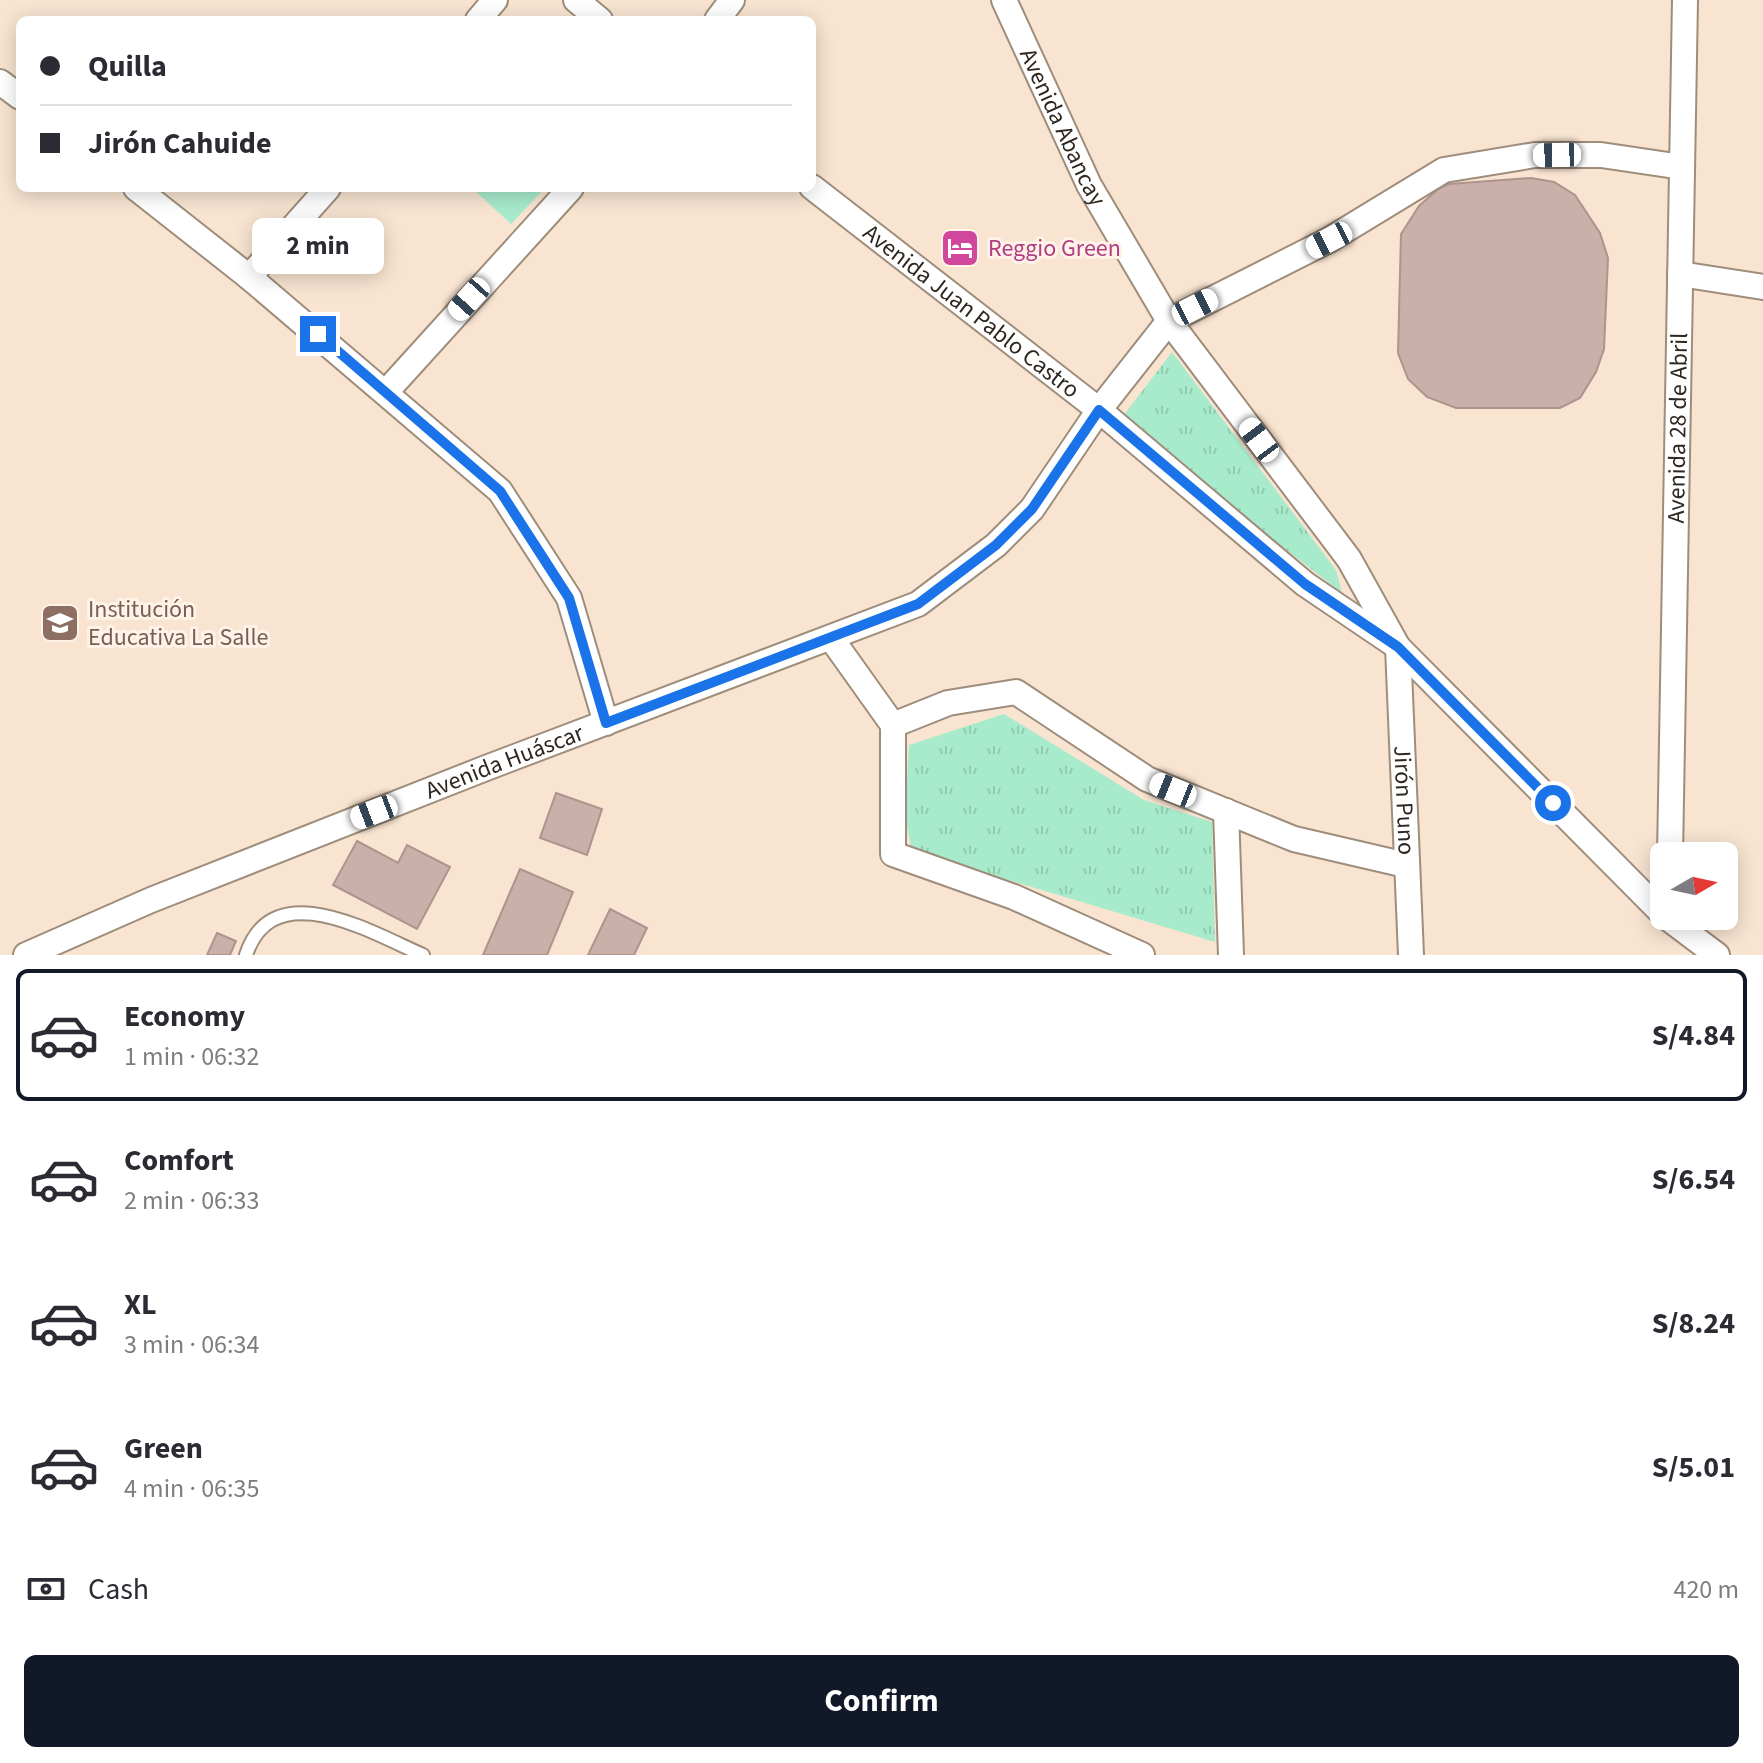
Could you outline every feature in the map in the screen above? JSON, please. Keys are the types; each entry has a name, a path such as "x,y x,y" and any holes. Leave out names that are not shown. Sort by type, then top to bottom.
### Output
{"street":[{"path":"481,16 495,0"},
{"path":"576,0 595,16"},
{"name":"Avenida Abancay","path":"1004,0 1089,185 1169,321 1349,559 1398,647"},
{"name":"Avenida 28 de Abril","path":"1670,842 1685,0"},
{"name":"Avenida Huáscar","path":"26,955 151,900 918,604 996,545 1032,509 1099,410 1169,321 1329,240 1444,170 1548,155 1601,155 1682,167"},
{"name":"Avenida Juan Pablo Castro","path":"816,190 1099,410 1305,584 1398,647 1650,900"},
{"path":"141,192 249,277 500,491 569,598 606,723"},
{"path":"249,277 324,192"},
{"path":"386,392 567,192"},
{"path":"1680,274 1763,287"},
{"path":"831,638 893,725 893,854 1014,897 1142,955"},
{"name":"Jirón Puno","path":"1398,647 1411,955"},
{"path":"893,725 948,703 1016,692 1147,779 1294,839 1406,865"},
{"path":"1226,811 1231,955"},
{"name":"Avenida Juan Pablo Castro","path":"1684,930 1717,955"}],"lane":[{"path":"246,955 249,945 263,927 281,916 303,913 330,915 423,955"}],"green space":[{"path":"476,192 541,192 511,224"},
{"path":"1172,352 1336,570 1342,593 1120,420"},
{"path":"1004,714 1144,800 1212,822 1215,942 912,851 905,817 909,745"}],"building":[{"path":"1531,178 1554,182 1575,195 1600,233 1608,258 1604,349 1596,372 1580,398 1560,408 1456,408 1427,397 1408,379 1398,353 1401,234 1419,206 1438,189 1449,184"},
{"path":"556,793 602,809 587,855 540,838"},
{"path":"357,841 398,863 407,845 450,867 417,929 333,885"},
{"path":"520,869 573,892 547,955 483,955"},
{"path":"610,909 647,928 634,955 588,955"},
{"path":"217,933 236,941 230,955 207,955"}],"place":[{"name":"Reggio Green","path":"960,248"},
{"name":"Institución Educativa La Salle","path":"60,623"}],"route":[{"path":"318,334 500,491 569,598 606,723 918,604 996,545 1032,509 1099,410 1305,584 1398,647 1553,803"}]}
